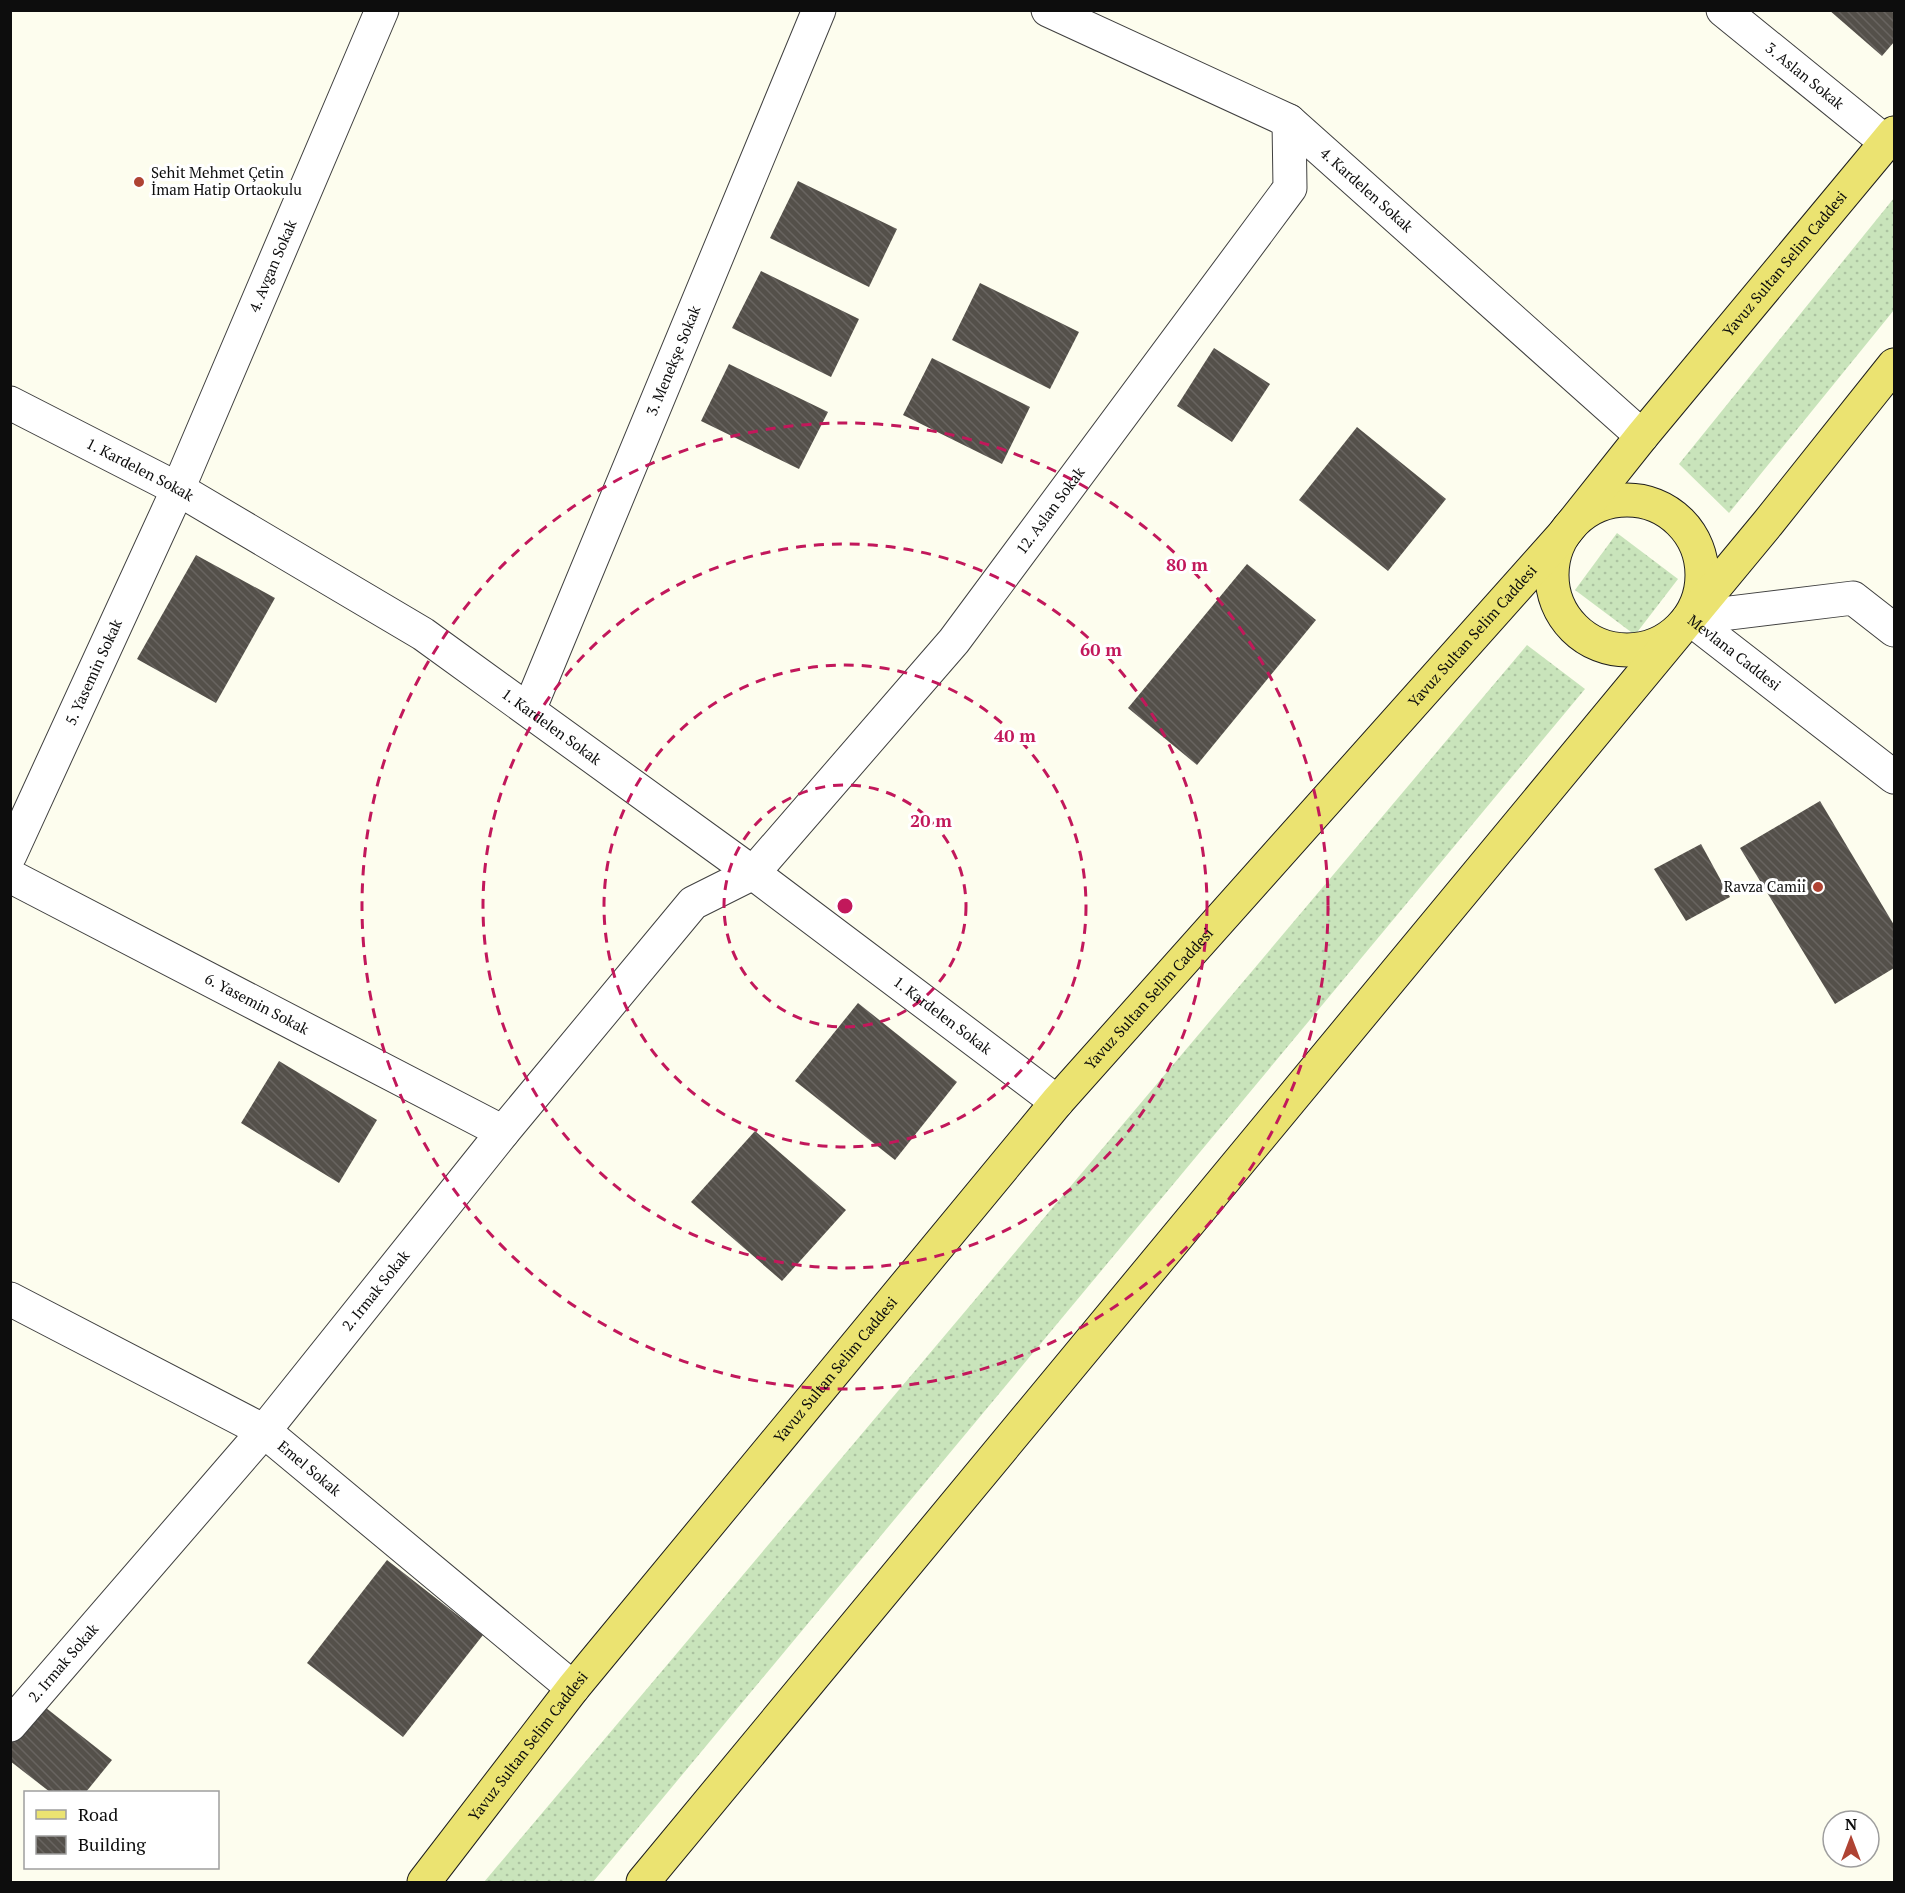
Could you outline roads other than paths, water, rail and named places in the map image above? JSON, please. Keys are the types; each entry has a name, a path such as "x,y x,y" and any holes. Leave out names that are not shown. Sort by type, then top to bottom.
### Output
{"main road":[{"name":"Yavuz Sultan Selim Caddesi","path":"424,1882 573,1688 1057,1102 1564,534 1642,436 1891,138"},
{"path":"643,1882 1689,618 1894,364"},
{"path":"1624,500 1647,502 1669,513 1686,529 1698,549 1702,573 1701,585 1699,596 1689,618 1673,634 1652,646 1630,650 1606,647 1585,637 1568,622 1557,601 1552,578 1554,555 1564,534 1580,517 1601,505 1624,500"}],"street":[{"name":"4. Avgan Sokak","path":"178,489 382,10"},
{"name":"3. Menekşe Sokak","path":"529,710 819,10"},
{"name":"4. Kardelen Sokak","path":"1048,10 1289,121 1642,436"},
{"name":"3. Aslan Sokak","path":"1723,10 1891,138"},
{"name":"12. Aslan Sokak","path":"753,873 954,641 1290,188 1289,121"},
{"name":"1. Kardelen Sokak","path":"10,403 178,489 423,634 753,873 1057,1102"},
{"name":"5. Yasemin Sokak","path":"10,855 178,489"},
{"name":"Mevlana Caddesi","path":"1689,618 1854,598 1894,630"},
{"name":"Mevlana Caddesi","path":"1689,618 1894,777"},
{"name":"2. Irmak Sokak","path":"10,1725 264,1431 503,1132 693,903 753,873"},
{"name":"6. Yasemin Sokak","path":"10,876 503,1132"},
{"name":"Emel Sokak","path":"10,1299 264,1431 573,1688"}],"place":[{"name":"Şehit Mehmet Çetin İmam Hatip Ortaokulu","path":"139,182"},
{"name":"Ravza Camii","path":"1818,887"}]}
